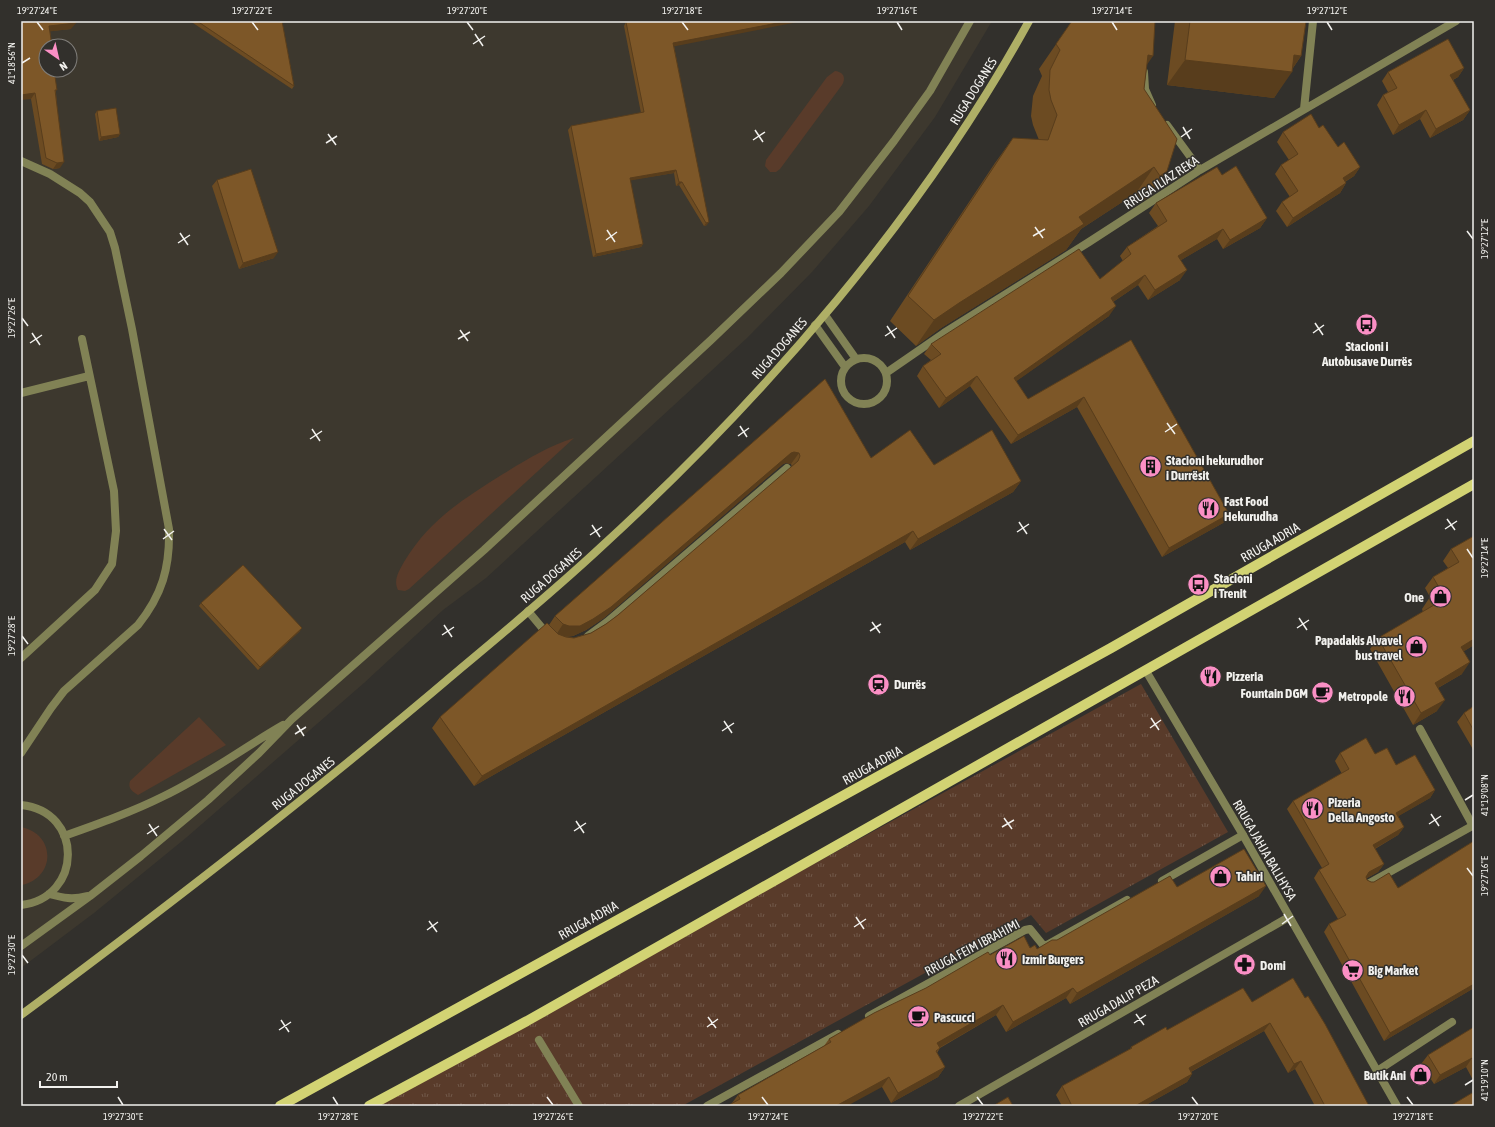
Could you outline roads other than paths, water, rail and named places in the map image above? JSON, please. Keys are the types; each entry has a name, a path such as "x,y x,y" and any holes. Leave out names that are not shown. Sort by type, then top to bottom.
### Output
{"main road":[{"name":"RUGA DOGANES","path":"21,1015 271,824 399,722 600,548 706,446 759,390 825,315 912,203 960,136 991,87 1029,21"},
{"name":"RRUGA ADRIA","path":"280,1106 1111,648 1474,441"},
{"path":"369,1106 528,1021 1474,484"}],"street":[{"path":"21,946 90,896 208,800 259,753 292,719 484,550 712,340 781,273 839,212 894,142 930,91 970,21"},
{"path":"1304,109 1313,21"},
{"name":"RRUGA ILIAZ REKA","path":"886,373 944,333 1200,170 1456,21"},
{"path":"1145,60 1145,89 1153,106 1200,170"},
{"path":"21,161 50,174 80,193 90,202 110,232 124,289 146,397 169,529 170,547 168,564 163,581 153,604 144,617 138,625 64,691 21,753"},
{"path":"825,315 856,359"},
{"path":"815,325 845,367"},
{"path":"21,658 95,590 112,564 116,531 114,491 82,338"},
{"path":"865,358 874,360 882,366 886,373 887,383 885,392 878,400 870,404 860,404 851,401 844,394 841,385 841,376 845,367 856,359 865,358"},
{"path":"21,393 89,376"},
{"path":"580,639 607,622 787,468"},
{"path":"528,611 552,639 556,641"},
{"name":"RRUGA JAHJA BALLHYSA","path":"1146,671 1243,835 1396,1106"},
{"path":"64,836 104,822 165,796 198,778 292,719"},
{"path":"1366,885 1474,826 1420,729"},
{"path":"21,805 35,808 46,814 60,828 67,842 69,856 61,881 49,894 41,899 23,905"},
{"path":"1155,884 1243,835"},
{"path":"49,894 75,899 90,896"},
{"name":"RRUGA FEIM IBRAHIMI","path":"859,1022 1025,930 1030,929 1043,945 1047,945 1135,896"},
{"name":"RRUGA DALIP PEZA","path":"959,1106 1289,916"},
{"path":"1377,1071 1452,1022"},
{"path":"707,1106 846,1030"},
{"path":"538,1040 578,1106"}],"place":[{"name":"Stacioni i Autobusave Durrës","path":"1367,324"},
{"name":"Stacioni hekurudhor i Durrësit","path":"1151,467"},
{"name":"Fast Food Hekurudha","path":"1209,508"},
{"name":"Stacioni i Trenit","path":"1199,585"},
{"name":"One","path":"1440,597"},
{"name":"Papadakis Alvavel bus travel","path":"1417,647"},
{"name":"Pizzeria","path":"1210,676"},
{"name":"Durrës","path":"878,684"},
{"name":"Fountain DGM","path":"1323,693"},
{"name":"Metropole","path":"1404,696"},
{"name":"Pizeria Della Angosto","path":"1313,809"},
{"name":"Tahiri","path":"1220,876"},
{"name":"Izmir Burgers","path":"1007,959"},
{"name":"Domi","path":"1245,965"},
{"name":"Big Market","path":"1352,970"},
{"name":"Pascucci","path":"919,1017"},
{"name":"Butik Ani","path":"1421,1075"}]}
